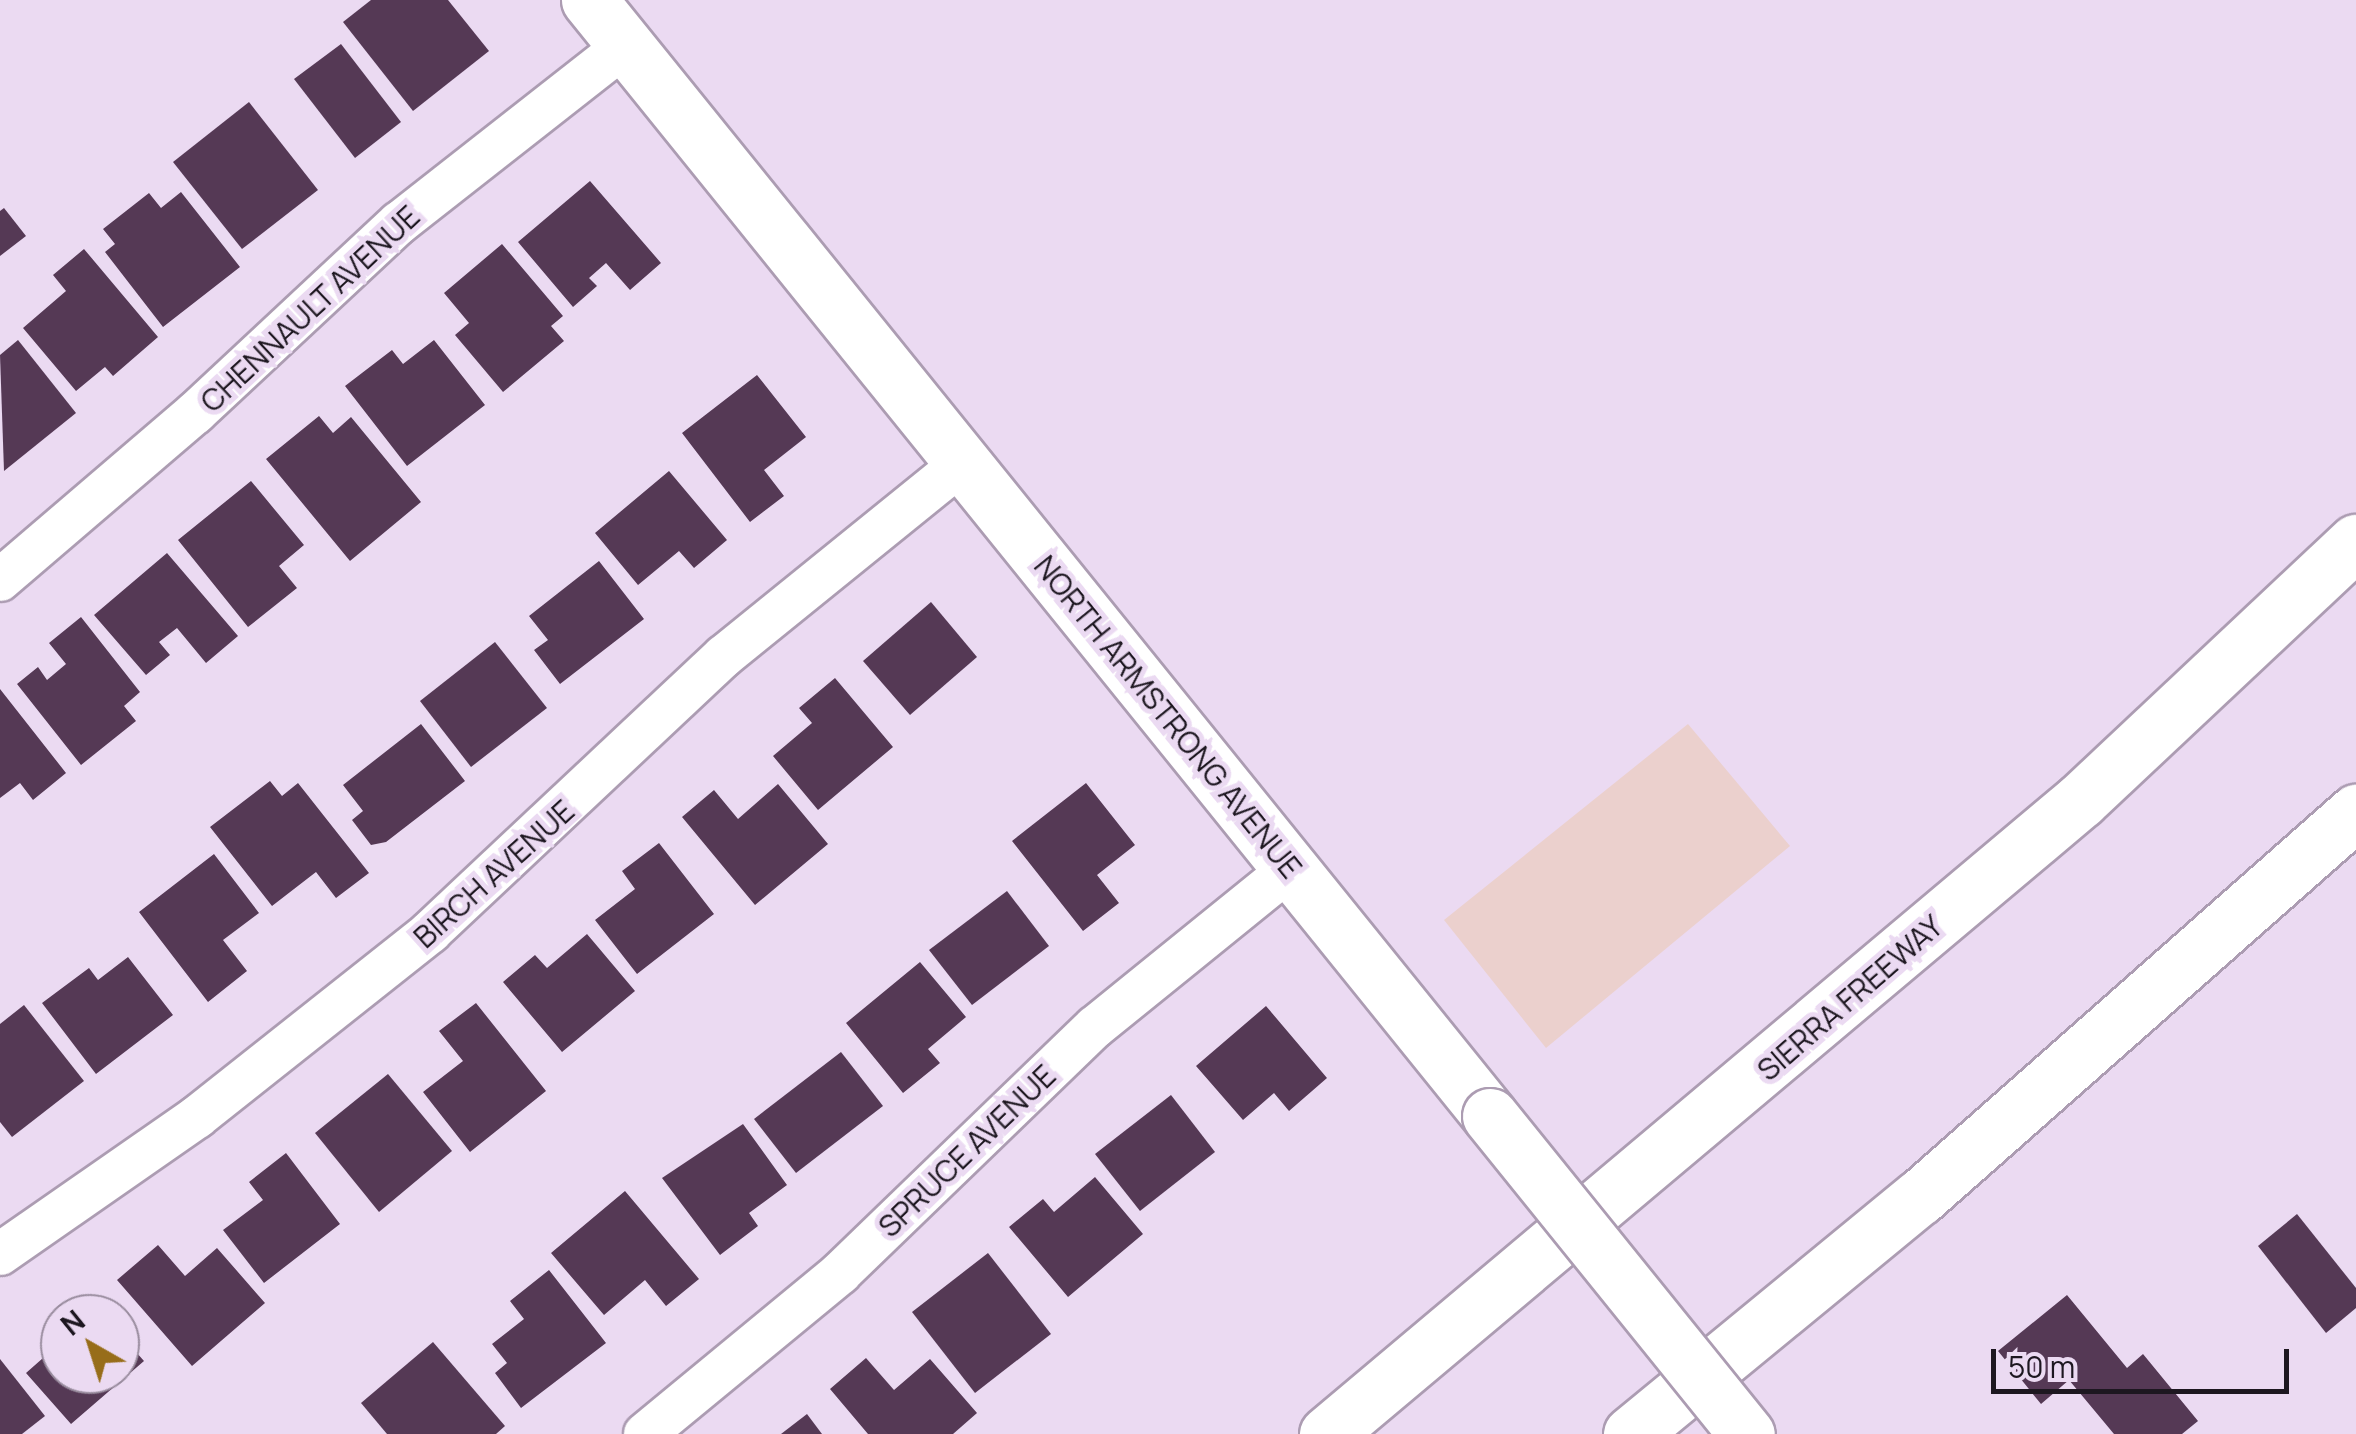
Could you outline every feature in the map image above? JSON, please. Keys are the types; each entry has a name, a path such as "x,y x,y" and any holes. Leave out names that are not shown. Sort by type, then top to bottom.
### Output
{"main road":[{"name":"NORTH ARMSTRONG AVENUE","path":"589,0 1747,1434"},
{"name":"SIERRA FREEWAY","path":"1327,1434 2051,826 2356,542"},
{"path":"1631,1434 1920,1197 2356,812"}],"street":[{"name":"CHENNAULT AVENUE","path":"0,580 398,224 626,45"},
{"name":"BIRCH AVENUE","path":"0,1254 198,1117 399,957 724,656 962,463"},
{"name":"SPRUCE AVENUE","path":"645,1434 840,1273 1095,1027 1290,869"}],"shaded area":[{"path":"1688,724 1790,846 1546,1048 1444,920"}],"building":[{"path":"371,0 448,0 489,51 413,111 343,22"},
{"path":"341,44 401,122 355,158 294,79"},
{"path":"249,102 318,190 242,249 173,162"},
{"path":"590,181 661,263 630,290 606,263 589,278 597,286 573,307 518,242"},
{"path":"181,192 240,267 163,327 105,252 115,244 103,229 149,193 161,208"},
{"path":"4,208 26,236 0,256 0,211"},
{"path":"502,244 563,316 551,326 564,341 503,392 455,335 469,323 444,293"},
{"path":"84,249 158,337 113,376 105,367 76,391 23,328 66,291 53,275"},
{"path":"18,340 76,413 4,471 0,355"},
{"path":"434,340 485,405 407,466 345,386 392,350 403,364"},
{"path":"757,375 806,437 764,470 784,496 750,522 682,433"},
{"path":"319,416 333,433 351,417 421,502 350,561 266,459"},
{"path":"669,471 727,540 694,568 679,551 638,585 595,533"},
{"path":"251,481 304,545 279,566 297,588 248,627 178,540"},
{"path":"167,553 238,636 206,663 177,628 159,642 170,655 146,675 94,615"},
{"path":"599,561 644,619 560,684 534,650 548,640 529,616"},
{"path":"931,602 977,657 910,715 863,661"},
{"path":"81,617 140,692 124,706 136,721 81,765 17,684 38,667 47,680 66,664 49,643"},
{"path":"495,642 547,708 471,767 420,701"},
{"path":"835,678 893,747 818,810 773,756 812,723 799,708"},
{"path":"0,689 66,773 33,800 20,783 0,798"},
{"path":"421,724 465,781 386,842 371,845 352,820 363,811 343,785"},
{"path":"270,781 282,796 298,783 369,873 336,898 316,872 272,906 210,827"},
{"path":"1086,783 1135,845 1097,875 1119,903 1083,931 1012,841"},
{"path":"778,784 828,844 755,905 682,817 714,790 738,819"},
{"path":"659,843 714,914 637,974 595,920 635,889 622,871"},
{"path":"214,854 259,913 223,940 247,971 208,1002 139,912"},
{"path":"1007,891 1049,946 972,1005 929,950"},
{"path":"587,934 635,991 562,1052 503,982 535,955 547,968"},
{"path":"128,957 173,1015 96,1074 42,1003 89,968 98,980"},
{"path":"920,962 966,1017 928,1049 940,1063 903,1093 846,1023"},
{"path":"476,1003 546,1091 470,1152 423,1092 463,1061 439,1031"},
{"path":"24,1005 84,1081 12,1137 0,1122 0,1024"},
{"path":"1266,1006 1327,1078 1289,1111 1274,1093 1243,1120 1196,1066"},
{"path":"841,1052 883,1106 796,1173 754,1119"},
{"path":"388,1074 452,1151 379,1212 315,1133"},
{"path":"1171,1095 1215,1152 1140,1211 1095,1154"},
{"path":"743,1124 787,1185 749,1213 758,1226 720,1255 662,1178"},
{"path":"286,1153 340,1224 264,1283 223,1230 263,1200 249,1182"},
{"path":"1095,1177 1143,1234 1068,1297 1009,1227 1043,1199 1054,1212"},
{"path":"625,1191 699,1279 666,1306 645,1280 604,1315 551,1253"},
{"path":"2297,1214 2356,1288 2356,1308 2326,1333 2258,1246"},
{"path":"158,1245 185,1276 217,1248 265,1303 192,1366 140,1306 140,1294 129,1294 117,1280"},
{"path":"988,1253 1051,1334 975,1393 912,1312"},
{"path":"549,1270 606,1343 521,1408 495,1373 507,1363 492,1344 524,1319 510,1301"},
{"path":"2067,1295 2127,1368 2143,1354 2198,1421 2182,1434 2114,1434 2069,1380 2041,1404 1998,1351"},
{"path":"433,1342 505,1426 496,1434 387,1434 361,1403"},
{"path":"866,1358 894,1390 930,1359 977,1413 953,1434 868,1434 830,1389"},
{"path":"0,1359 45,1416 22,1434 0,1434"},
{"path":"40,1361 40,1389 26,1373"},
{"path":"45,1394 106,1394 71,1424"},
{"path":"807,1414 822,1434 781,1434"}]}
